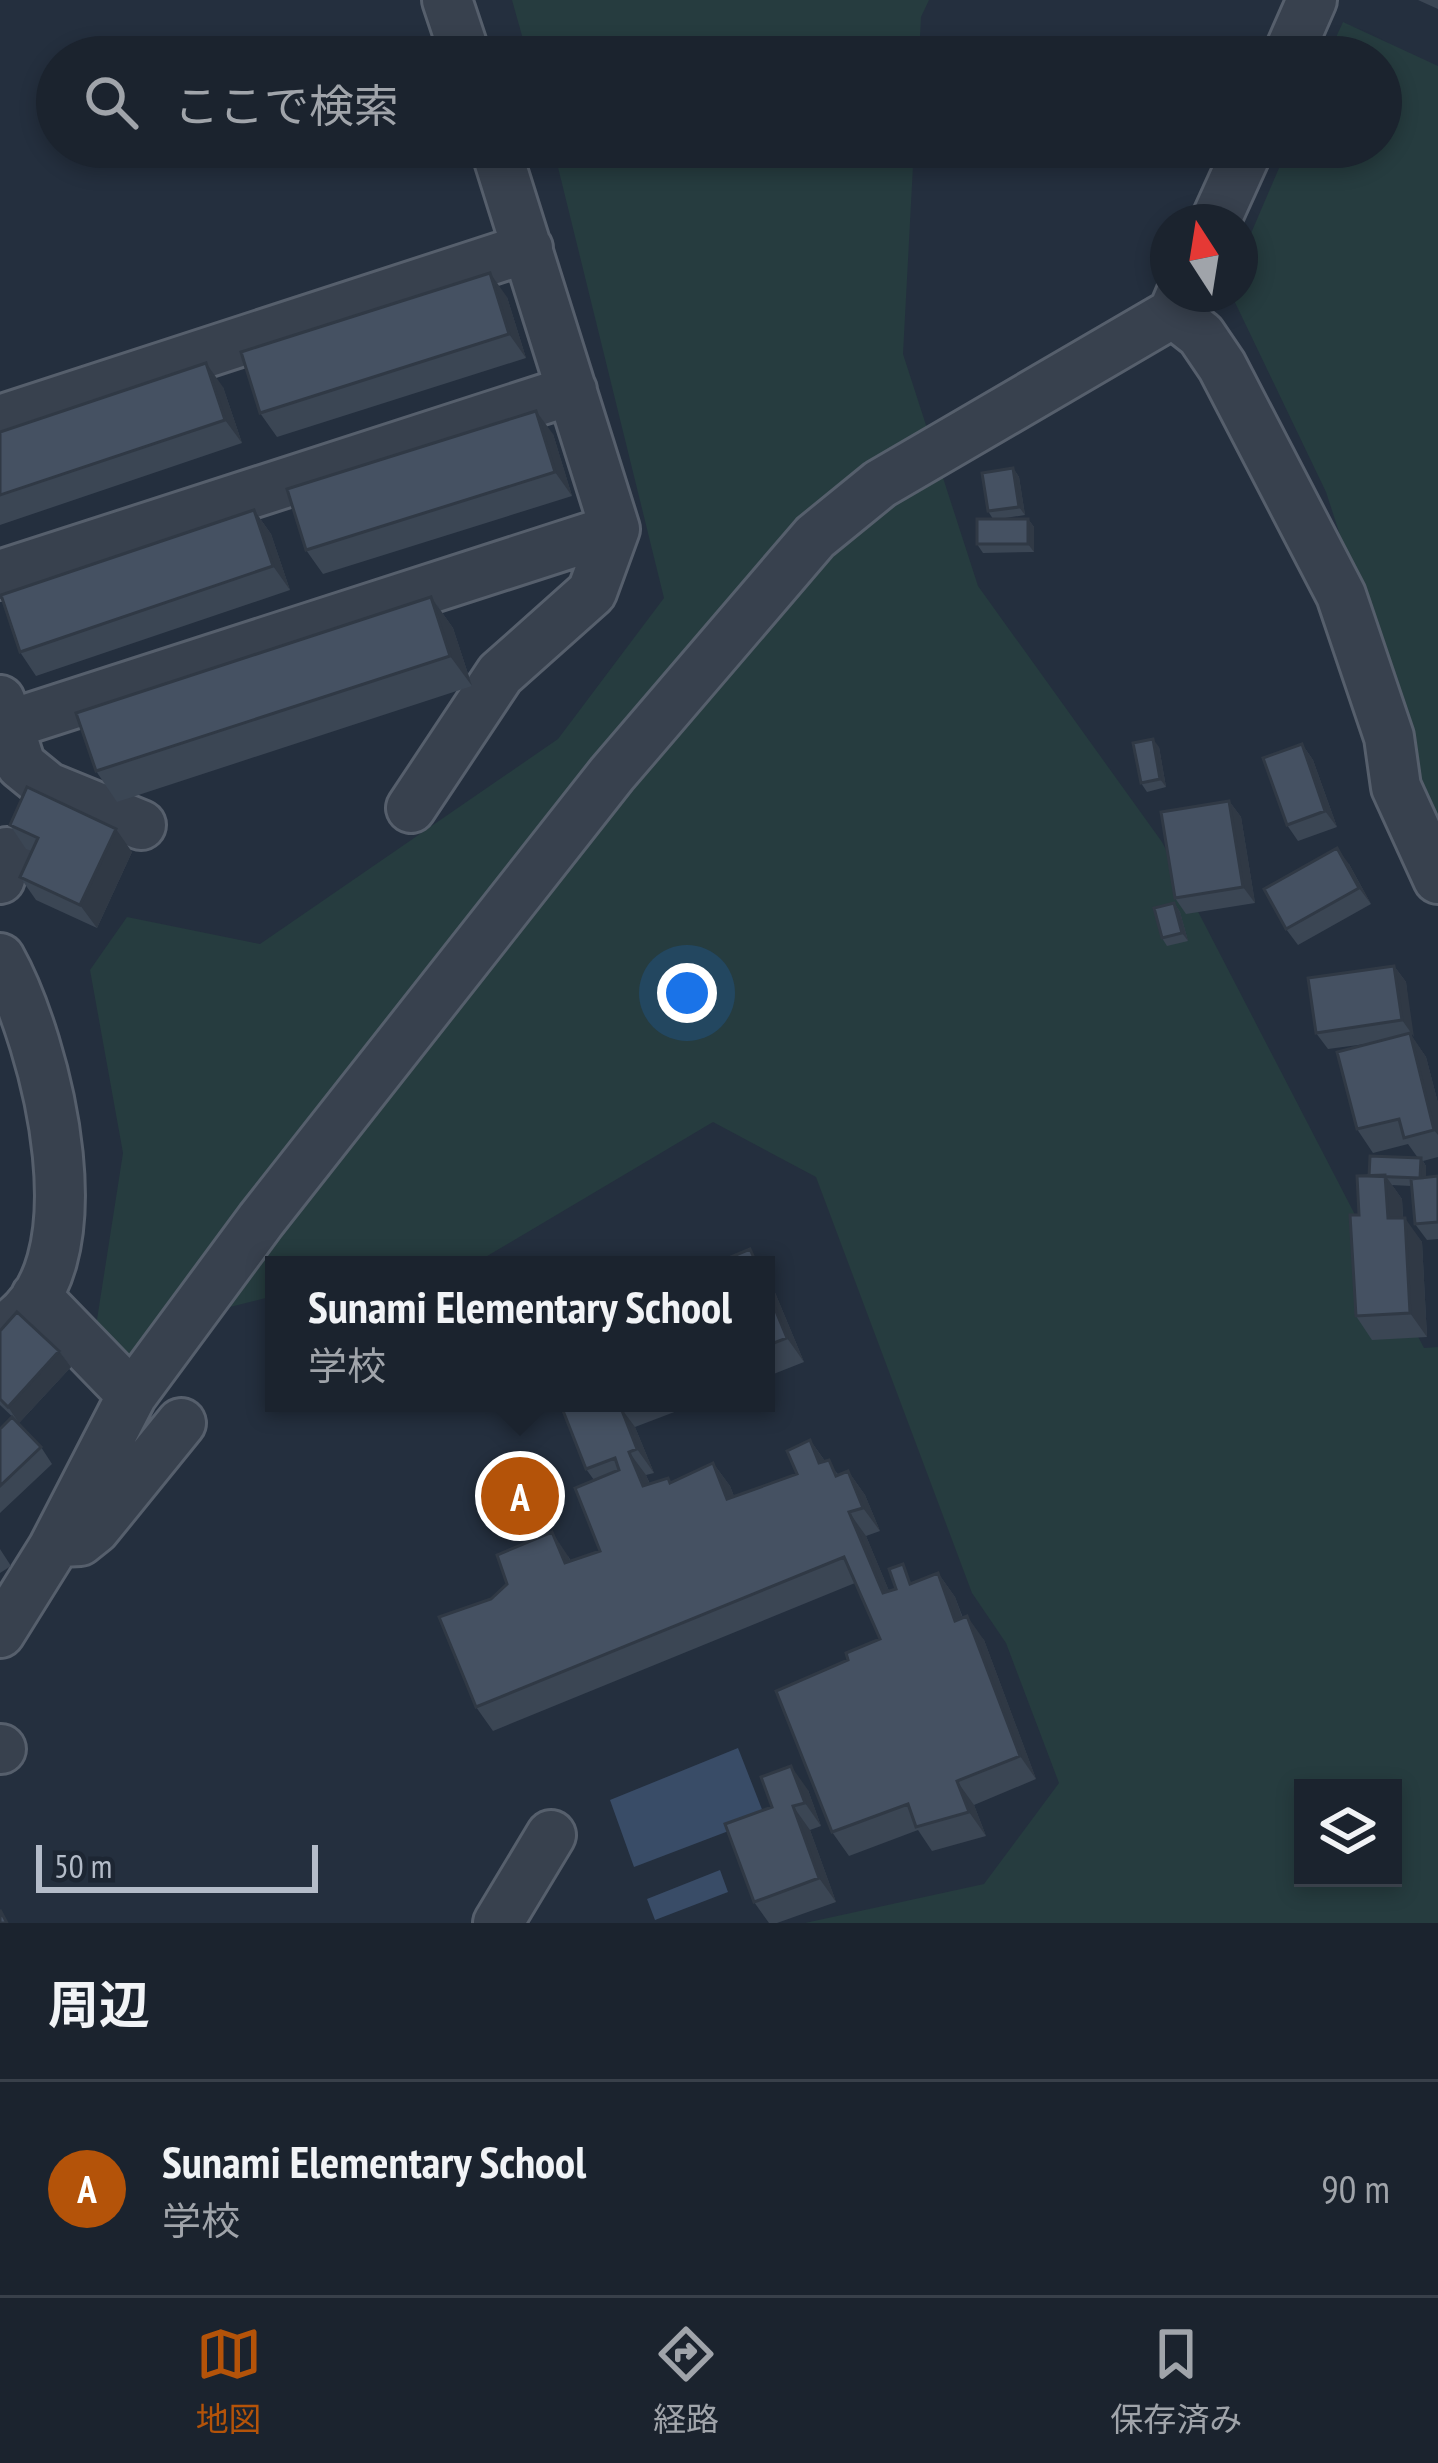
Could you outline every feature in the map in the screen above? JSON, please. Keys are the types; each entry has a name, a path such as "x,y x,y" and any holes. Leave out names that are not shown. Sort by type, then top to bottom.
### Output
{"street":[{"path":"447,0 459,36"},
{"path":"1296,36 1312,0"},
{"path":"411,808 500,674 592,592 615,529 502,168"},
{"path":"1223,204 1239,168"},
{"path":"0,420 528,248"},
{"path":"0,1633 56,1543 132,1395 261,1220 612,774 814,537 880,484 1162,312"},
{"path":"1184,312 1222,366 1341,595 1389,737 1396,787 1438,879"},
{"path":"0,574 572,390"},
{"path":"141,825 48,787 21,765 4,712 615,529"},
{"path":"0,958 31,1033 63,1202 58,1247 37,1296 0,1330"},
{"path":"37,1296 132,1395"},
{"path":"56,1543 80,1541 95,1529 181,1423"},
{"path":"498,1923 551,1834"}],"green space":[{"path":"512,0 929,0 921,17 920,36 522,36"},
{"path":"1343,22 1373,36 1337,36"},
{"path":"1402,49 1438,66 1438,836 1326,492 1240,312 1258,312 1258,217 1279,168 1402,168"},
{"path":"558,168 913,168 903,354 978,586 1162,842 1424,1348 1438,1347 1438,1923 805,1923 984,1884 1059,1783 1006,1643 972,1593 816,1177 713,1122 487,1256 265,1256 265,1298 210,1312 127,1361 96,1326 123,1153 90,970 127,917 260,944 558,739 664,598"}],"water":[{"path":"738,1748 765,1817 634,1867 610,1800"},
{"path":"720,1870 728,1892 655,1920 647,1899"}],"building":[{"path":"490,273 509,334 260,413 241,352"},
{"path":"206,363 225,420 0,495 0,432"},
{"path":"536,411 555,472 306,550 287,489"},
{"path":"1013,468 1019,507 988,511 982,473"},
{"path":"254,510 273,566 20,652 1,595"},
{"path":"977,519 1028,519 1028,544 977,544"},
{"path":"431,597 450,656 96,771 76,713"},
{"path":"1153,739 1160,779 1141,783 1133,743"},
{"path":"1302,744 1325,811 1287,825 1263,758"},
{"path":"27,787 116,829 80,905 20,877 38,838 10,825"},
{"path":"1229,801 1243,887 1175,898 1161,812"},
{"path":"1337,848 1359,888 1286,929 1264,889"},
{"path":"1174,903 1182,933 1162,938 1154,908"},
{"path":"1394,966 1402,1020 1316,1033 1308,978"},
{"path":"1410,1033 1434,1130 1404,1138 1399,1119 1357,1129 1337,1052"},
{"path":"1370,1156 1421,1158 1420,1178 1369,1176"},
{"path":"1385,1175 1388,1218 1405,1218 1410,1313 1356,1316 1350,1215 1359,1215 1357,1176"},
{"path":"1438,1176 1438,1222 1415,1224 1411,1179"},
{"path":"775,1309 787,1338 775,1343"},
{"path":"17,1312 59,1351 8,1407 0,1399 0,1331"},
{"path":"564,1412 623,1412 637,1449 629,1452 643,1486 668,1478 670,1483 713,1463 727,1499 797,1474 787,1451 810,1440 819,1463 829,1460 836,1476 848,1471 863,1508 849,1512 883,1593 896,1589 889,1569 903,1564 910,1584 938,1573 955,1621 967,1616 1020,1756 957,1781 969,1812 916,1827 908,1804 832,1832 776,1691 848,1660 846,1653 880,1639 844,1557 476,1707 439,1617 491,1599 507,1584 497,1555 552,1532 565,1563 600,1551 575,1488 619,1470 615,1458 586,1469"},
{"path":"12,1417 41,1447 0,1486 0,1429"},
{"path":"791,1766 805,1803 793,1806 819,1878 754,1902 725,1824 772,1807 761,1777"}],"place":[{"name":"Sunami Elementary School","path":"520,1496"}]}
